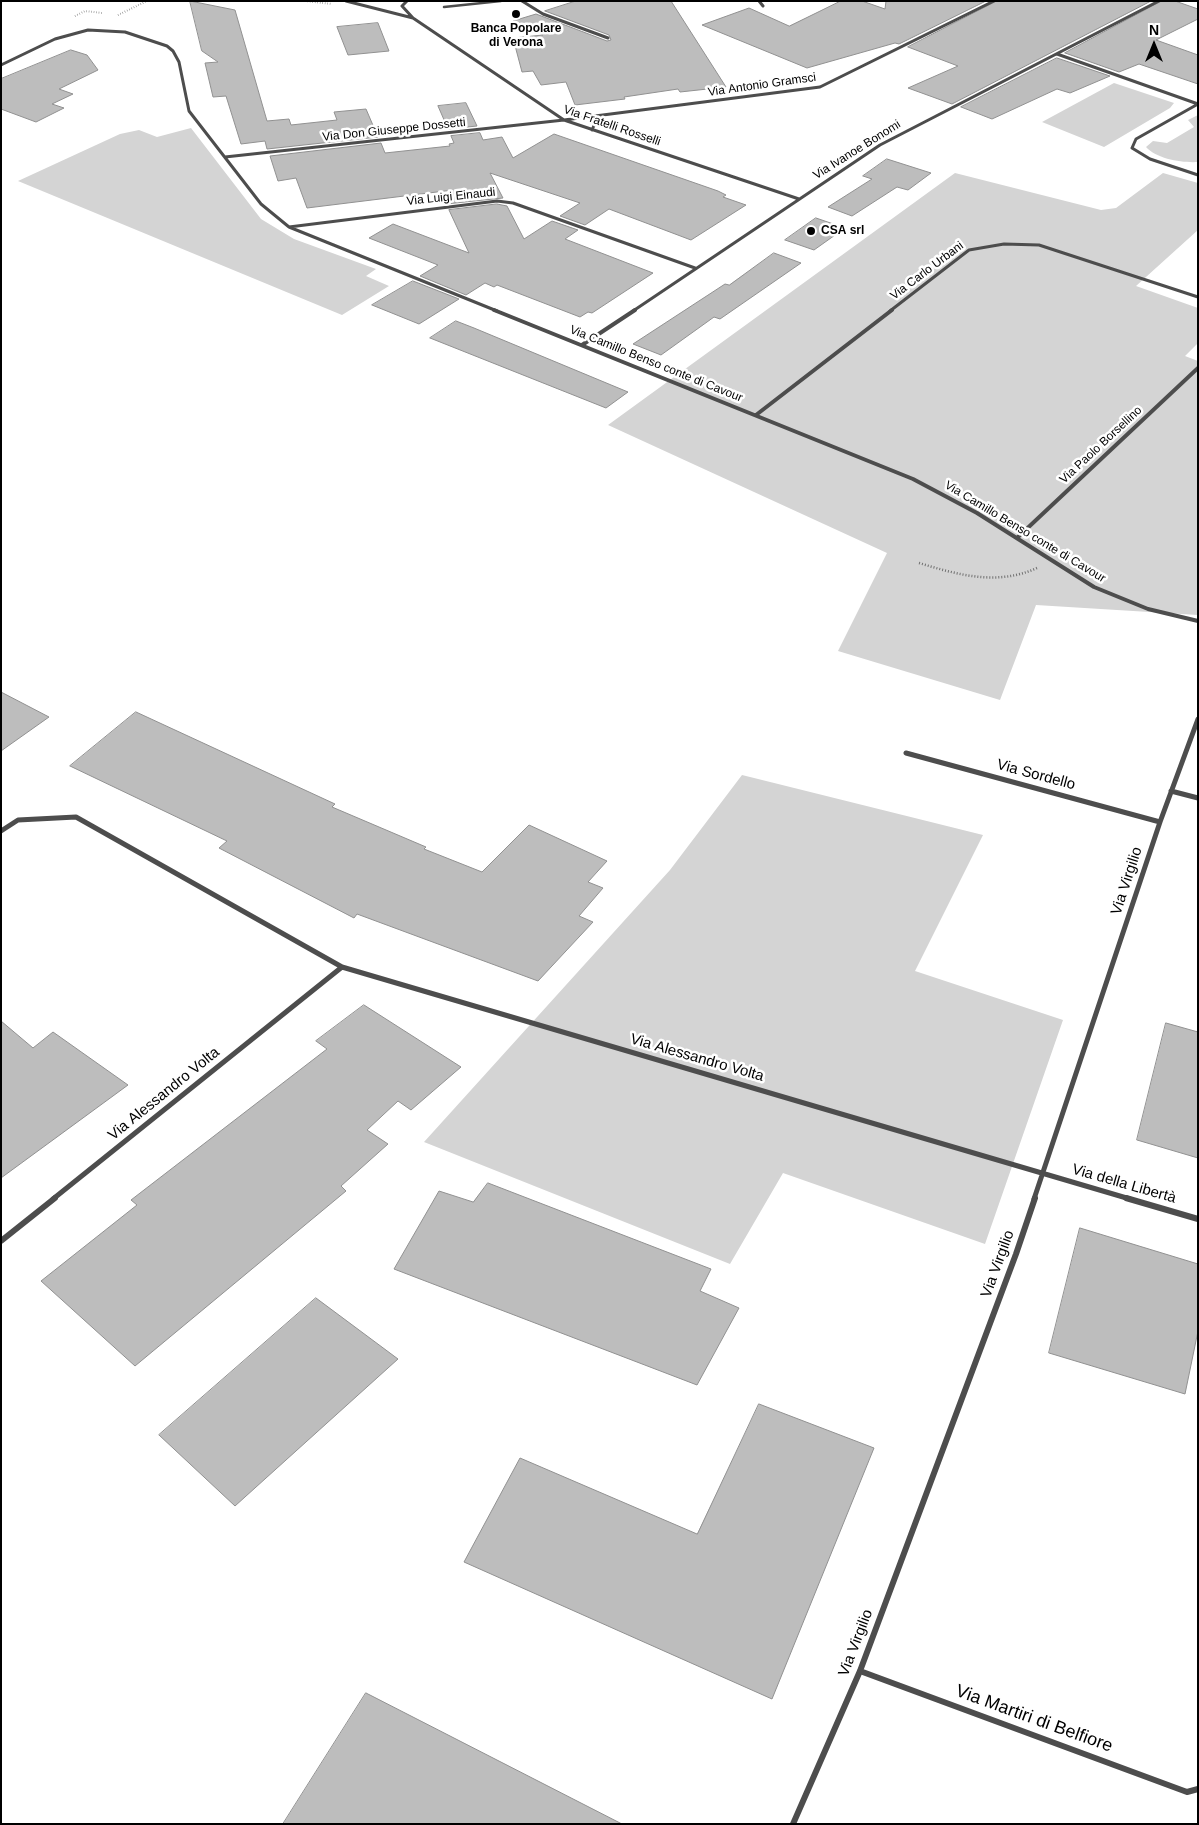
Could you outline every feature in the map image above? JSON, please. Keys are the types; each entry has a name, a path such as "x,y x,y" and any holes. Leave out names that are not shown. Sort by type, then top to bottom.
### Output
{"street":[{"name":"Via Fratelli Rosselli","path":"346,1 413,18 564,120 799,199"},
{"path":"407,1 402,6 413,18"},
{"path":"522,1 543,14 608,38"},
{"path":"759,1 763,6"},
{"name":"Via Antonio Gramsci","path":"564,120 820,87 994,1"},
{"name":"Via Ivanoe Bonomi","path":"582,345 880,145 1159,1"},
{"name":"Via Camillo Benso conte di Cavour","path":"1,65 68,34 100,28 124,30 161,42 171,48 176,55 185,102 189,111 261,204 289,227 914,479 955,500 1018,537 1094,587 1148,610 1198,621"},
{"path":"1057,54 1198,104"},
{"path":"1198,104 1136,139 1132,148 1150,159 1198,175"},
{"path":"592,130 596,121 603,114"},
{"name":"Via Don Giuseppe Dossetti","path":"225,157 564,120"},
{"name":"Via Luigi Einaudi","path":"289,227 497,201 513,203 696,268"},
{"name":"Via Carlo Urbani","path":"756,415 969,250 991,244 1018,242 1039,245 1198,297"},
{"name":"Via Paolo Borsellino","path":"1018,537 1198,368"},
{"name":"Via Virgilio","path":"793,1824 860,1671 1013,1263 1160,822 1198,719"},
{"name":"Via Sordello","path":"906,753 1160,822"},
{"path":"1171,791 1198,798"},
{"name":"Via Alessandro Volta","path":"1,831 18,820 76,817 342,967 1044,1174"},
{"name":"Via Alessandro Volta","path":"1,1241 342,967"},
{"name":"Via della Libertà","path":"1044,1174 1198,1219"},
{"name":"Via Martiri di Belfiore","path":"860,1671 1187,1792 1198,1789"}],"lane":[{"path":"444,8 500,1"}],"shaded area":[{"path":"1114,83 1174,103 1170,108 1104,147 1042,122"},
{"path":"1198,115 1198,162 1185,162 1163,157 1146,147 1153,141 1167,143 1194,127 1188,120"},
{"path":"191,128 261,219 294,239 376,269 366,276 389,286 342,315 18,181 120,134 139,130 157,137"},
{"path":"955,173 1101,210 1116,208 1163,173 1198,183 1198,230 1136,286 1198,308 1198,343 1185,356 1198,361 1198,615 1036,605 1000,700 838,651 887,553 608,425"},
{"path":"742,775 983,835 915,971 1063,1020 985,1244 783,1173 730,1264 424,1142 670,870"}],"building":[{"path":"190,1 235,10 267,121 289,119 291,125 337,120 334,112 366,109 378,137 267,149 265,141 241,144 226,96 213,97 205,63 218,62 202,51"},
{"path":"576,1 671,1 726,87 680,92 678,89 624,97 625,99 575,105 566,82 541,85 533,71 522,72 513,38 543,35 513,21 536,14 607,41 611,40 609,35 545,11"},
{"path":"841,1 862,1 885,9 886,1 986,1 899,44 895,43 807,68 702,25 749,8 789,26"},
{"path":"997,1 1151,1 952,104 908,88 958,66 908,47"},
{"path":"1162,1 1175,1 1198,9 1198,19 1156,40 1198,55 1198,84 1139,64 1119,72 1065,53"},
{"path":"378,23 389,51 348,55 337,27"},
{"path":"71,50 87,55 98,70 59,89 73,94 52,104 64,108 36,122 1,109 1,79"},
{"path":"1057,58 1110,76 1070,93 1057,89 992,119 961,107"},
{"path":"466,103 477,126 448,129 438,106"},
{"path":"480,133 483,140 502,137 513,158 554,134 718,191 726,195 723,197 746,205 691,240 609,209 585,225 560,216 580,203 490,173 503,198 446,204 442,196 453,190 307,208 296,178 278,181 270,156 381,143 385,153 450,146 449,144 454,143 451,136"},
{"path":"887,159 931,173 908,190 897,187 852,216 828,207 872,179 863,176"},
{"path":"497,204 507,206 524,239 552,221 578,230 565,239 653,273 592,313 588,312 580,317 497,285 494,287 485,283 466,295 420,276 438,265 369,238 393,224 469,253 449,210"},
{"path":"816,218 845,228 814,250 785,240"},
{"path":"774,253 801,263 720,319 714,317 661,355 633,344 725,284 729,285"},
{"path":"413,281 459,299 419,324 372,305"},
{"path":"456,321 628,392 606,408 430,338"},
{"path":"1,692 49,717 1,751"},
{"path":"136,712 335,804 332,807 426,847 424,849 482,872 529,825 607,861 588,882 603,888 579,916 593,922 538,981 357,914 354,918 219,848 227,841 70,766"},
{"path":"364,1005 461,1067 411,1110 398,1101 367,1130 388,1144 341,1186 346,1191 135,1366 41,1281 137,1205 131,1200 327,1049 316,1041"},
{"path":"1,1021 33,1048 53,1032 128,1085 1,1178"},
{"path":"1166,1023 1198,1032 1198,1158 1137,1140"},
{"path":"488,1183 711,1269 700,1291 739,1308 697,1385 394,1269 439,1191 473,1202"},
{"path":"1080,1228 1198,1264 1198,1331 1185,1394 1049,1353"},
{"path":"316,1298 398,1359 235,1506 159,1435"},
{"path":"759,1404 874,1448 772,1699 464,1562 520,1458 697,1534"},
{"path":"366,1693 622,1824 283,1824"}],"place":[{"name":"Banca Popolare di Verona","path":"516,14"},
{"name":"CSA srl","path":"811,231"}]}
